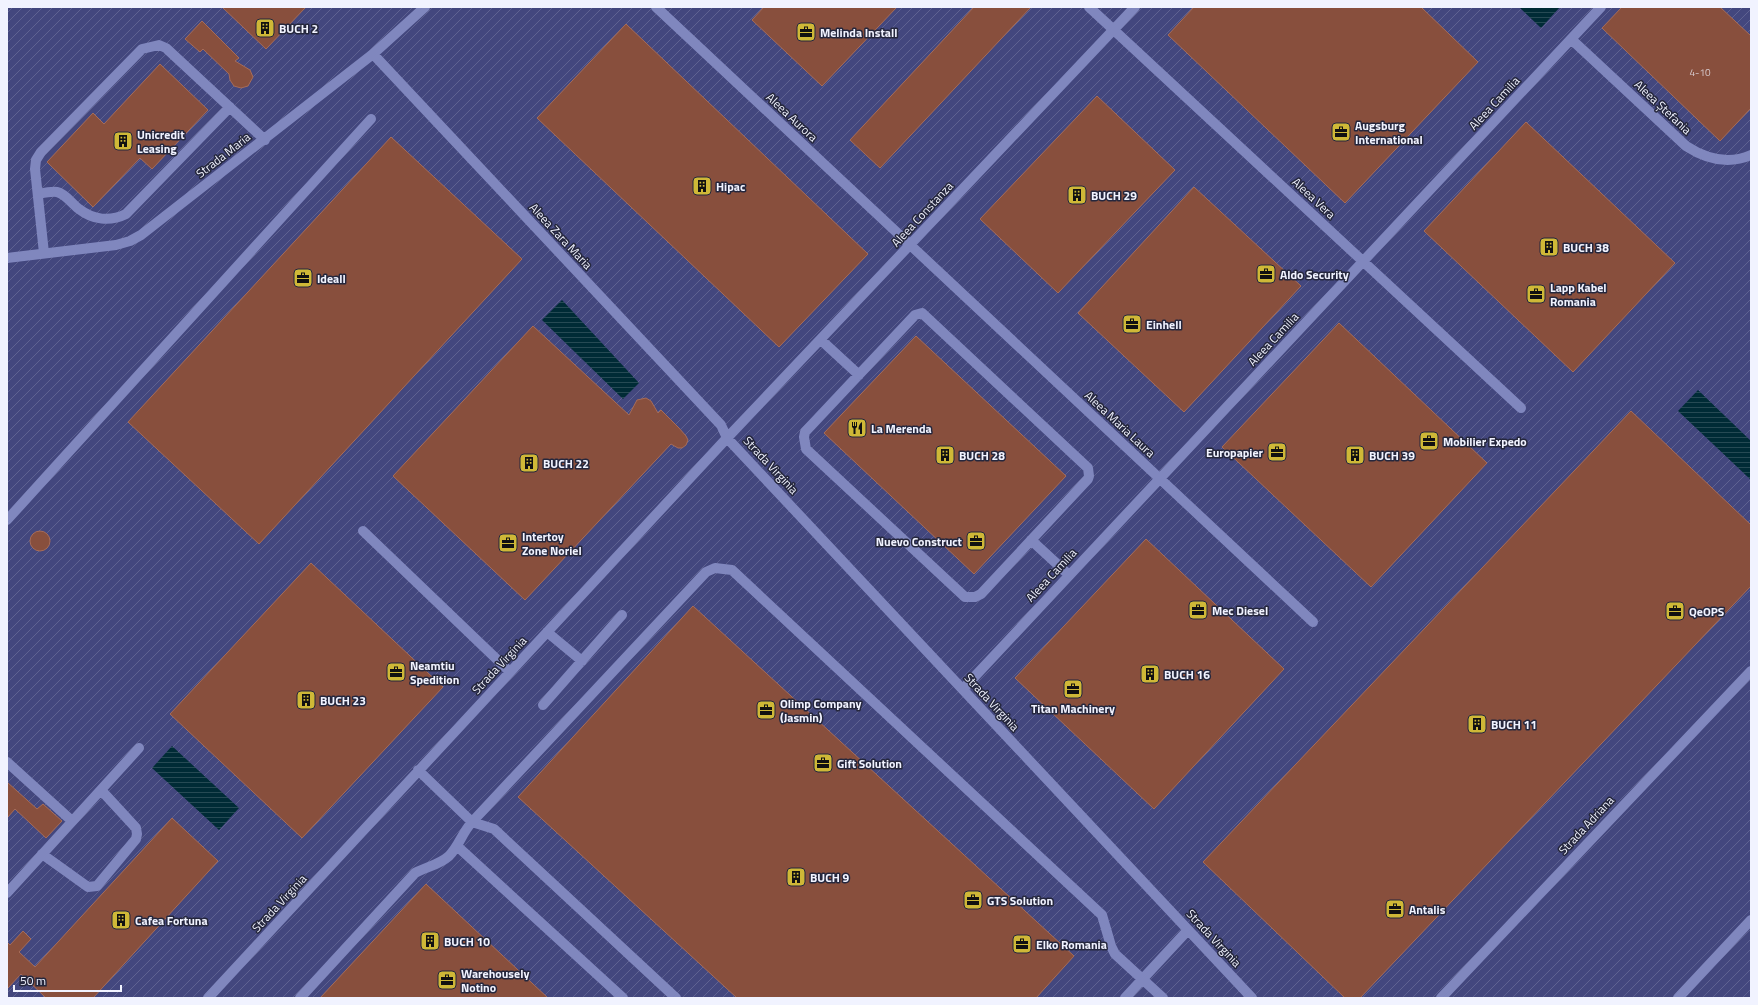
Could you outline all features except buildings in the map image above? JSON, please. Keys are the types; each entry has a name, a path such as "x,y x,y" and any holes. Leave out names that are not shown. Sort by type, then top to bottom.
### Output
{"street":[{"name":"Strada Maria","path":"7,258 116,245 130,241 141,235 265,140 373,54 425,7"},
{"name":"Aleea Aurora","path":"656,7 910,245"},
{"name":"Aleea Vera","path":"1089,7 1521,408"},
{"name":"Aleea Constanza","path":"727,438 1135,7"},
{"name":"Aleea Camilia","path":"963,689 1601,7"},
{"name":"Aleea Ștefania","path":"1571,39 1686,146 1706,157 1718,160 1743,159 1751,155"},
{"path":"44,253 34,169 36,160 41,152 142,49 158,45 166,48 265,140"},
{"name":"Aleea Zara Maria","path":"373,54 721,425 727,438"},
{"path":"38,194 56,192 66,197 80,210 91,216 104,219 116,219 126,214 230,108"},
{"path":"7,520 371,119"},
{"name":"Aleea Maria Laura","path":"910,245 1313,622"},
{"path":"922,313 1088,468 1088,479 1031,540 981,594 976,597 965,597 806,449 804,437 805,432 915,315 922,313"},
{"path":"821,340 859,375"},
{"name":"Strada Virginia","path":"208,998 727,438 1252,998"},
{"path":"363,531 510,672"},
{"path":"1031,540 1069,575"},
{"path":"300,998 415,873 441,862 448,856 457,846 464,831 472,822 706,572 715,568 732,570 1102,915 1111,946 1115,954 1163,998"},
{"path":"543,705 622,615"},
{"path":"547,632 582,661"},
{"name":"Strada Adriana","path":"1441,998 1751,670"},
{"path":"7,893 139,748"},
{"path":"7,762 72,821"},
{"path":"418,770 472,822 494,829 676,998"},
{"path":"42,854 88,887 97,886 136,840 137,834 136,828 101,790"},
{"path":"457,846 623,998"},
{"path":"1678,998 1751,920"},
{"path":"1124,998 1188,930"}],"shaded area":[{"path":"7,7 1751,7 1751,998 7,998"},
{"path":"1519,7 1560,7 1541,28"},
{"path":"562,300 639,383 623,399 542,320"},
{"path":"1698,390 1751,441 1751,480 1678,411"},
{"path":"172,746 239,808 219,830 152,768"}],"place":[{"name":"BUCH 2","path":"265,28"},
{"name":"Melinda Install","path":"806,32"},
{"name":"Augsburg International","path":"1341,132"},
{"name":"Unicredit Leasing","path":"123,141"},
{"name":"Hipac","path":"702,186"},
{"name":"BUCH 29","path":"1077,195"},
{"name":"BUCH 38","path":"1549,247"},
{"name":"Aldo Security","path":"1266,274"},
{"name":"Ideall","path":"303,278"},
{"name":"Lapp Kabel Romania","path":"1536,294"},
{"name":"Einhell","path":"1132,324"},
{"name":"La Merenda","path":"857,428"},
{"name":"Mobilier Expedo","path":"1429,441"},
{"name":"Europapier","path":"1277,452"},
{"name":"BUCH 28","path":"945,455"},
{"name":"BUCH 39","path":"1355,455"},
{"name":"BUCH 22","path":"529,463"},
{"name":"Nuevo Construct","path":"976,541"},
{"name":"Intertoy Zone Noriel","path":"508,543"},
{"name":"Mec Diesel","path":"1198,610"},
{"name":"QeOPS","path":"1675,611"},
{"name":"Neamtiu Spedition","path":"396,672"},
{"name":"BUCH 16","path":"1150,674"},
{"name":"Titan Machinery","path":"1073,689"},
{"name":"BUCH 23","path":"306,700"},
{"name":"Olimp Company (Jasmin)","path":"766,710"},
{"name":"BUCH 11","path":"1477,724"},
{"name":"Gift Solution","path":"823,763"},
{"name":"BUCH 9","path":"796,877"},
{"name":"GTS Solution","path":"973,900"},
{"name":"Antalis","path":"1395,909"},
{"name":"Cafea Fortuna","path":"121,920"},
{"name":"BUCH 10","path":"430,941"},
{"name":"Elko Romania","path":"1022,944"},
{"name":"Warehousely Notino","path":"447,980"}]}
